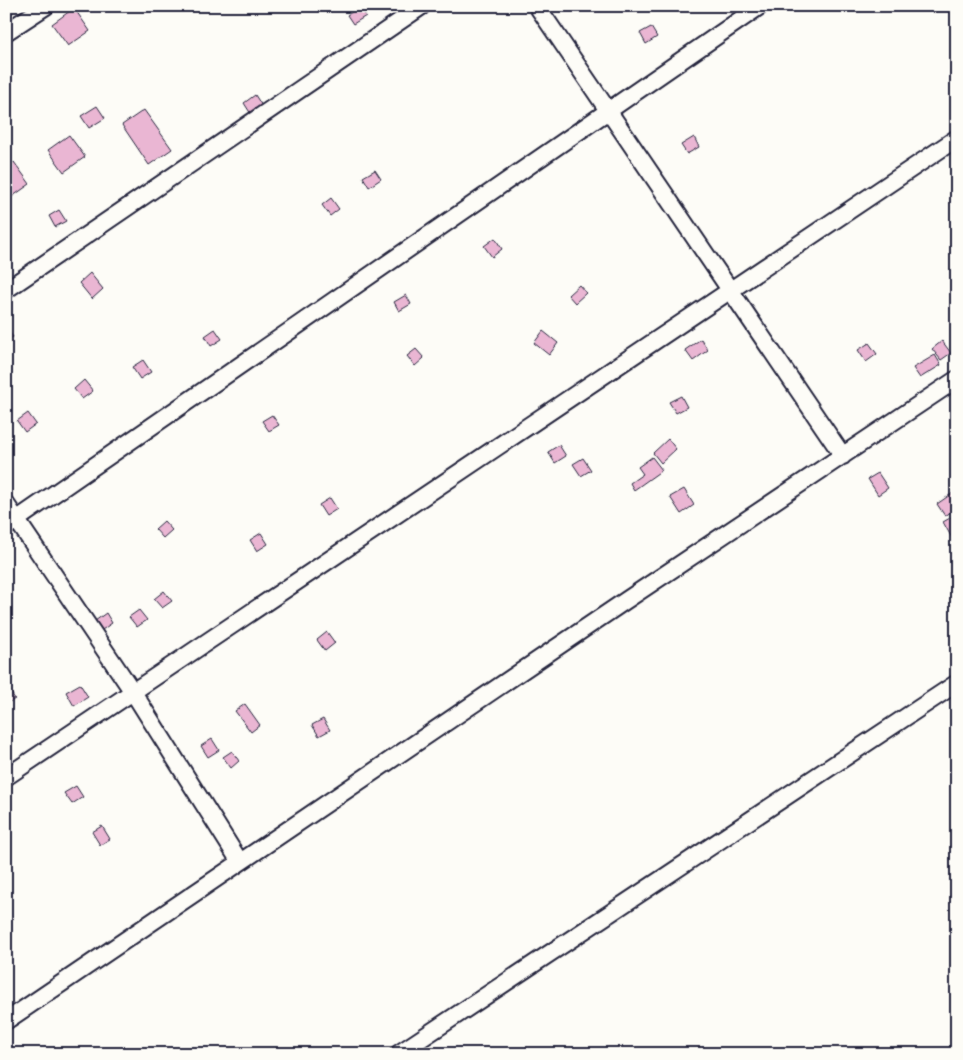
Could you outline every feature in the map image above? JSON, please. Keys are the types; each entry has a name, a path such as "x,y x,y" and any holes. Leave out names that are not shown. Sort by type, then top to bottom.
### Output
{"street":[{"path":"6,32 46,6"},
{"path":"6,290 422,6"},
{"path":"537,6 843,456"},
{"path":"11,523 760,6"},
{"path":"6,777 957,138"},
{"path":"6,1021 616,606 957,379"},
{"path":"6,504 11,523 133,692 240,862"},
{"path":"398,1054 957,682"}],"building":[{"path":"360,7 366,16 353,24 347,15"},
{"path":"74,8 90,31 68,46 52,24"},
{"path":"651,27 657,37 646,44 640,33"},
{"path":"255,95 262,106 251,114 244,103"},
{"path":"97,106 105,118 89,128 81,116"},
{"path":"144,110 172,149 149,165 122,125"},
{"path":"69,135 85,157 64,172 48,150"},
{"path":"694,137 699,147 687,154 681,145"},
{"path":"14,162 30,184 6,201 6,168"},
{"path":"375,170 381,179 369,187 363,177"},
{"path":"331,198 339,209 330,216 322,205"},
{"path":"59,210 66,221 55,227 49,216"},
{"path":"495,238 502,249 492,257 484,246"},
{"path":"90,273 103,289 92,299 79,283"},
{"path":"579,285 586,293 575,303 568,295"},
{"path":"406,295 411,304 399,311 394,302"},
{"path":"6,328 13,337 6,341"},
{"path":"215,329 222,339 211,346 205,336"},
{"path":"543,331 558,343 549,355 534,343"},
{"path":"701,339 708,350 693,361 685,350"},
{"path":"942,341 951,353 941,360 932,349"},
{"path":"869,343 877,354 866,362 858,350"},
{"path":"416,349 424,358 415,366 407,356"},
{"path":"935,355 941,365 920,378 913,368"},
{"path":"143,360 151,372 140,379 132,367"},
{"path":"84,380 93,391 82,399 74,389"},
{"path":"681,396 687,407 676,413 669,402"},
{"path":"28,413 36,424 25,432 17,421"},
{"path":"272,415 279,425 269,431 262,421"},
{"path":"668,439 676,449 661,463 653,453"},
{"path":"559,445 566,456 555,463 548,452"},
{"path":"652,457 662,470 634,490 630,483 643,474 638,467"},
{"path":"583,458 591,470 581,476 573,464"},
{"path":"878,473 888,488 878,495 868,479"},
{"path":"684,489 694,505 681,514 670,497"},
{"path":"957,490 957,508 945,516 937,504"},
{"path":"330,498 337,509 326,516 319,505"},
{"path":"957,514 957,536 952,538 943,522"},
{"path":"164,521 172,530 163,538 155,529"},
{"path":"261,533 268,544 257,551 250,540"},
{"path":"164,591 172,601 162,608 154,599"},
{"path":"139,610 147,620 137,627 129,617"},
{"path":"106,613 112,623 102,630 95,621"},
{"path":"327,632 335,643 325,651 317,640"},
{"path":"80,684 88,697 74,706 66,692"},
{"path":"8,688 15,699 6,704 6,689"},
{"path":"245,704 260,725 251,732 235,711"},
{"path":"323,719 330,730 319,736 312,725"},
{"path":"212,739 219,750 208,757 201,746"},
{"path":"232,751 239,761 231,768 223,757"},
{"path":"76,786 83,797 72,804 64,793"},
{"path":"102,826 110,839 100,845 92,832"}]}
